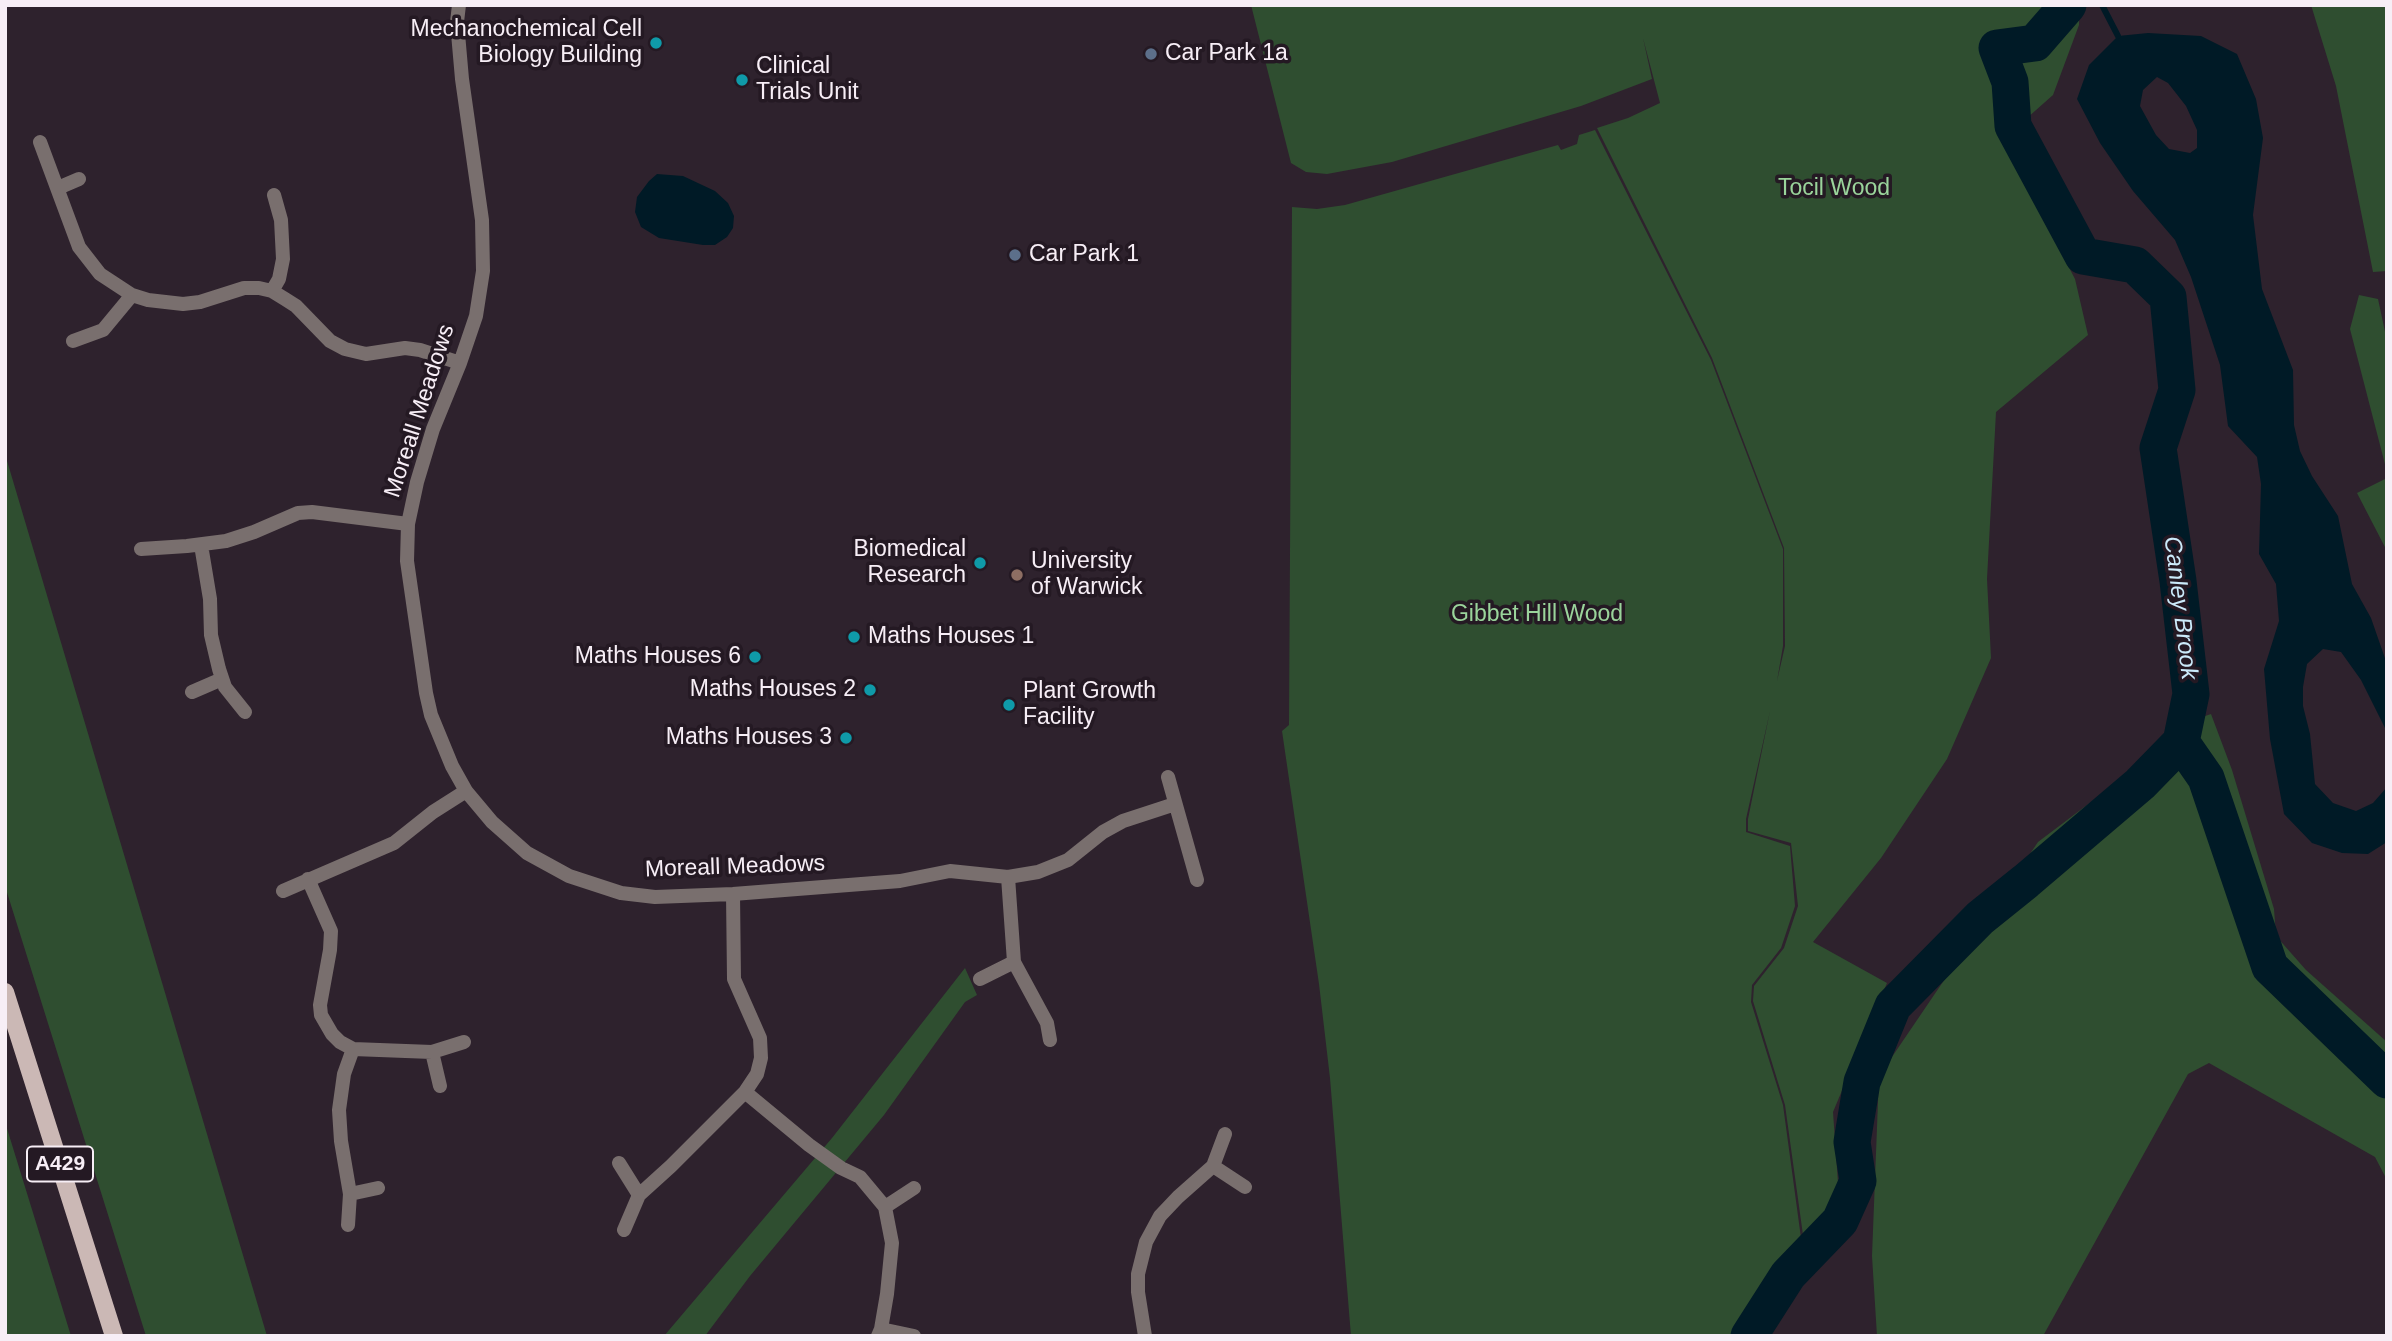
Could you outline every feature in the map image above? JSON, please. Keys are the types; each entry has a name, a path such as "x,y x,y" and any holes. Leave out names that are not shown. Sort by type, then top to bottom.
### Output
{"main road":[{"name":"A429","path":"5,992 114,1336"}],"street":[{"name":"Moreall Meadows","path":"459,5 457,22 462,79 482,220 483,271 475,316 460,363 433,429 417,482 408,524 407,561 426,693 440,740 466,791 508,838 545,865 581,881 621,893 655,897 733,894 900,881 950,872 1008,877 1053,867 1068,860 1103,832 1123,821 1175,804"},
{"path":"40,142 73,233 87,259 100,275 132,295 148,300 183,304 200,302 244,288 259,288 272,291 296,306 330,341 345,349 366,354 405,348 420,349 460,363"},
{"path":"58,188 79,179"},
{"path":"272,291 279,279 283,258 281,220 274,195"},
{"path":"73,341 103,330 132,295"},
{"path":"141,549 201,545 240,537 298,513 312,512 408,524"},
{"path":"201,545 210,599 211,635 222,679 245,712"},
{"path":"192,692 222,679"},
{"path":"1168,777 1197,880"},
{"path":"283,891 394,843 433,812 466,791"},
{"path":"1008,877 1014,962 1046,1023 1049,1040"},
{"path":"308,879 331,931 320,1005 321,1015 332,1034 353,1049 432,1052 464,1042"},
{"path":"624,1230 639,1195 745,1093 757,1074 761,1058 760,1038 734,979 733,894"},
{"path":"980,979 1014,962"},
{"path":"348,1225 350,1194 339,1110 344,1074 353,1049"},
{"path":"432,1052 440,1086"},
{"path":"745,1093 809,1145 841,1168 860,1177 885,1207 892,1243 880,1332 914,1336"},
{"path":"1145,1336 1138,1283 1146,1242 1160,1216 1213,1166 1224,1134"},
{"path":"619,1163 639,1195"},
{"path":"1213,1166 1245,1187"},
{"path":"350,1194 378,1188"},
{"path":"885,1207 915,1188"}],"green space":[{"name":"Gibbet Hill Wood","path":"1251,5 2079,5 2079,25 2053,95 2009,134 2040,212 2075,279 2088,335 1996,412 1987,579 1991,658 1947,759 1881,858 1813,942 1887,983 1833,1112 1839,1197 1803,1235 1785,1105 1753,1001 1754,986 1784,948 1798,906 1791,843 1748,831 1748,819 1770,711 1746,819 1746,832 1790,846 1795,906 1781,948 1752,985 1751,1002 1783,1105 1801,1238 1763,1289 1738,1336 1351,1336 1330,1078 1282,731 1289,725 1292,207 1317,209 1345,205 1558,145 1561,150 1577,144 1579,135 1595,130 1711,360 1783,549 1783,646 1777,681 1785,646 1784,548 1712,358 1597,128 1628,118 1660,103 1643,38 1652,79 1581,106 1392,162 1327,174 1306,172 1291,163"},
{"path":"2311,5 2387,5 2387,271 2373,272 2336,86"},
{"path":"2359,295 2378,299 2387,341 2387,472 2350,329"},
{"path":"5,454 267,1336 146,1336 5,886"},
{"path":"2387,478 2387,551 2357,493"},
{"path":"2211,714 2232,770 2274,909 2276,936 2306,970 2387,1042 2387,1180 2375,1157 2209,1063 2188,1074 2043,1336 1877,1336 1872,1256 1879,1076 2038,842 2132,771 2176,726"},
{"path":"965,968 977,995 965,1002 884,1115 750,1276 705,1336 664,1336 832,1138"},
{"path":"5,1122 71,1336 5,1336"}],"water":[{"path":"2148,33 2201,36 2237,54 2256,99 2263,138 2253,215 2262,289 2293,370 2294,425 2300,451 2312,476 2338,516 2352,584 2371,618 2387,664 2387,732 2361,680 2341,652 2323,649 2307,664 2303,687 2303,706 2310,734 2315,784 2333,803 2356,811 2373,803 2387,787 2387,842 2368,854 2342,853 2312,843 2284,814 2270,739 2264,669 2279,621 2276,584 2259,554 2261,484 2257,457 2228,426 2220,365 2191,277 2175,240 2133,191 2100,143 2077,99 2089,65 2118,36","holes":["2157,77 2168,83 2186,106 2197,130 2197,148 2190,153 2169,149 2156,135 2140,106 2143,90"]},
{"path":"657,174 683,176 715,191 728,203 734,216 733,228 727,237 715,245 703,245 659,238 641,227 635,212 637,197"}],"waterway":[{"name":"Canley Brook","path":"1749,1336 1788,1275 1840,1221 1858,1181 1852,1142 1862,1082 1893,1006 1980,918 2140,784 2181,742 2191,694 2178,581 2158,448 2177,390 2168,297 2135,265 2083,256 2013,126 2010,82 1997,48 2035,43 2068,5"},
{"path":"2102,5 2118,36"},
{"path":"2181,742 2206,778 2270,967 2387,1080"}],"place":[{"name":"Mechanochemical Cell Biology Building","path":"656,43"},
{"name":"Car Park 1a","path":"1151,54"},
{"name":"Clinical Trials Unit","path":"742,80"},
{"name":"Car Park 1","path":"1015,255"},
{"name":"Biomedical Research","path":"980,563"},
{"name":"University of Warwick","path":"1017,575"},
{"name":"Maths Houses 1","path":"854,637"},
{"name":"Maths Houses 6","path":"755,657"},
{"name":"Maths Houses 2","path":"870,690"},
{"name":"Plant Growth Facility","path":"1009,705"},
{"name":"Maths Houses 3","path":"846,738"}],"park label":[{"name":"Tocil Wood","path":"1834,189"}]}
